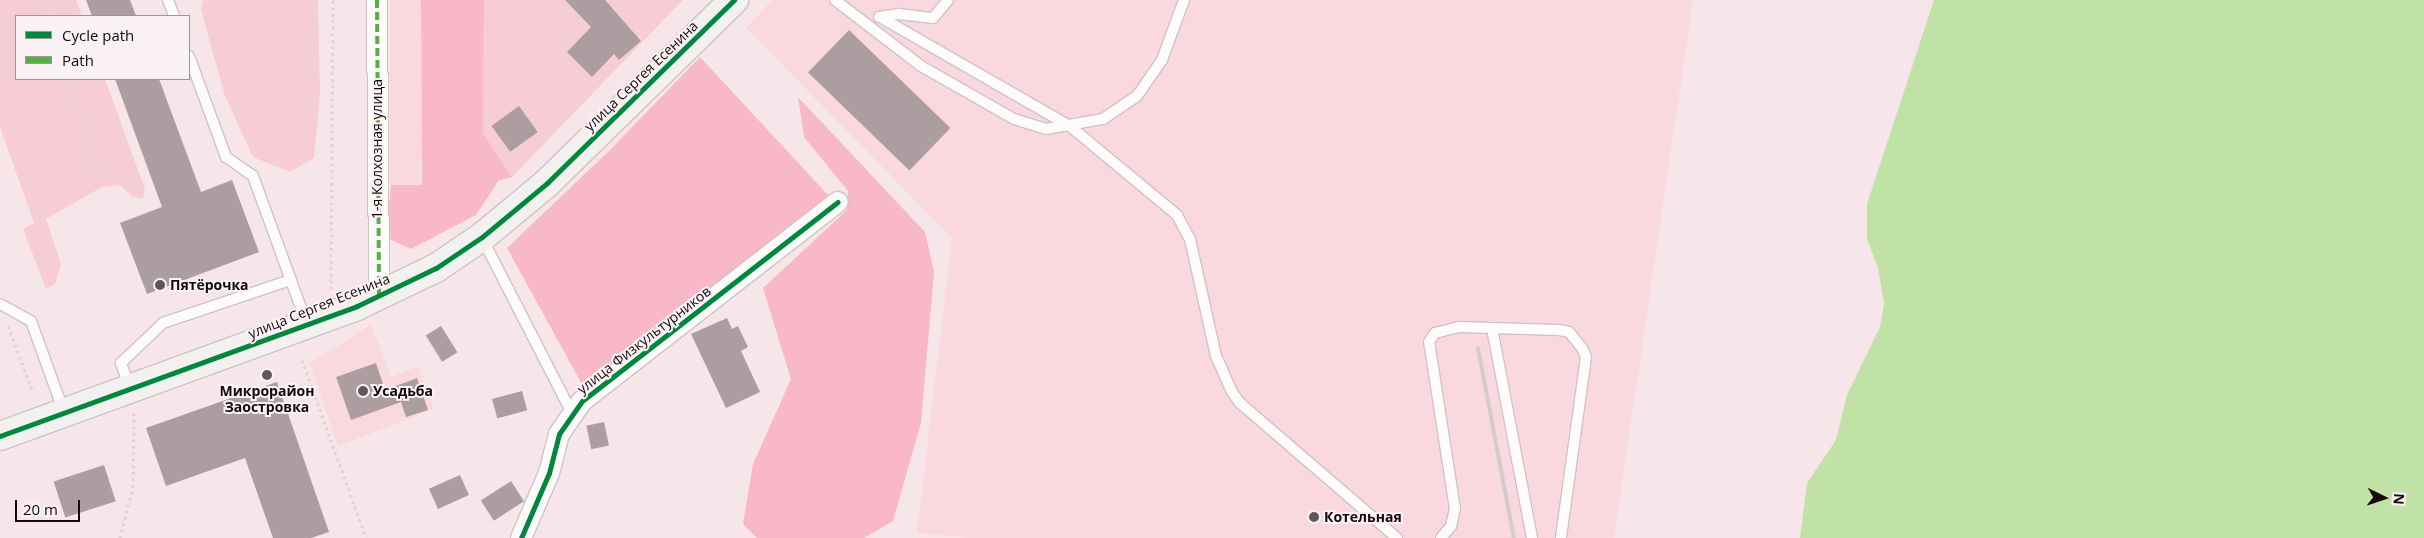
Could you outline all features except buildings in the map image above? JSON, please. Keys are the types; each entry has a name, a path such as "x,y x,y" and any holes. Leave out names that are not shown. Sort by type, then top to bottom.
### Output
{"street":[{"name":"1-я Колхозная улица","path":"377,0 379,297"},
{"name":"улица Сергея Есенина","path":"0,436 65,413 132,398 379,297 436,268 482,237 576,156 734,0"},
{"name":"улица Физкультурников","path":"521,538 549,473 559,434 572,413 838,202"}],"lane":[{"path":"168,0 174,15"},
{"path":"835,0 921,66 1014,119 1046,130 1071,127 1115,114 1147,84 1162,60 1184,0"},
{"path":"867,24 880,17 899,14 933,18 948,0"},
{"path":"880,17 1071,127 1167,206 1185,227 1216,356 1222,375 1240,403 1397,538"},
{"path":"190,59 226,157 253,176 307,326"},
{"path":"482,237 572,413"},
{"path":"132,398 121,363 163,323 291,280"},
{"path":"1,305 31,321 65,413"},
{"path":"1441,538 1451,526 1455,509 1430,342 1436,333 1447,328 1569,332 1586,357 1561,538"},
{"path":"1492,328 1532,538"}],"path":[{"path":"44,0 49,15"},
{"path":"331,295 333,0"},
{"path":"69,80 98,171"},
{"path":"1,305 32,392"},
{"path":"302,360 366,538"},
{"path":"120,538 133,487 132,398"}],"shaded area":[{"path":"0,0 76,0 82,15 15,15 15,80 105,80 145,189 143,199 132,196 120,185 102,187 46,219 61,264 55,284 46,289 23,229 34,223 0,127"},
{"path":"203,0 318,0 320,92 314,158 290,172 253,157 225,96 201,10"},
{"path":"390,0 421,0 421,185 390,185"},
{"path":"421,0 484,0 483,133 512,177 499,180 476,215 411,249 389,239 387,225 391,185 422,185"},
{"path":"484,0 683,0 512,177 483,133"},
{"path":"772,0 1693,0 1614,538 970,538 917,533 952,238 746,28"},
{"path":"1934,0 2424,0 2424,538 1800,538 1807,483 1836,440 1847,395 1880,327 1884,303 1878,268 1867,239 1867,204"},
{"path":"700,57 828,195 584,388 507,248 609,151"},
{"path":"798,97 925,232 934,272 921,423 893,521 864,538 757,538 743,524 753,464 791,379 763,288 847,210 848,191 804,137"},
{"name":"Усадьба","path":"371,325 392,377 418,366 434,409 338,446 310,363"}],"railway":[{"path":"1478,348 1514,538"}],"marked path":[{"path":"377,0 379,297"}],"cycle path":[{"path":"0,436 357,306 436,268 482,237 547,183 734,0"},
{"path":"521,538 549,473 559,434 582,401 838,202"}],"place":[{"name":"Пятёрочка","path":"160,285"},
{"name":"Микрорайон Заостровка","path":"267,375"},
{"name":"Усадьба","path":"363,391"},
{"name":"Котельная","path":"1314,517"}]}
